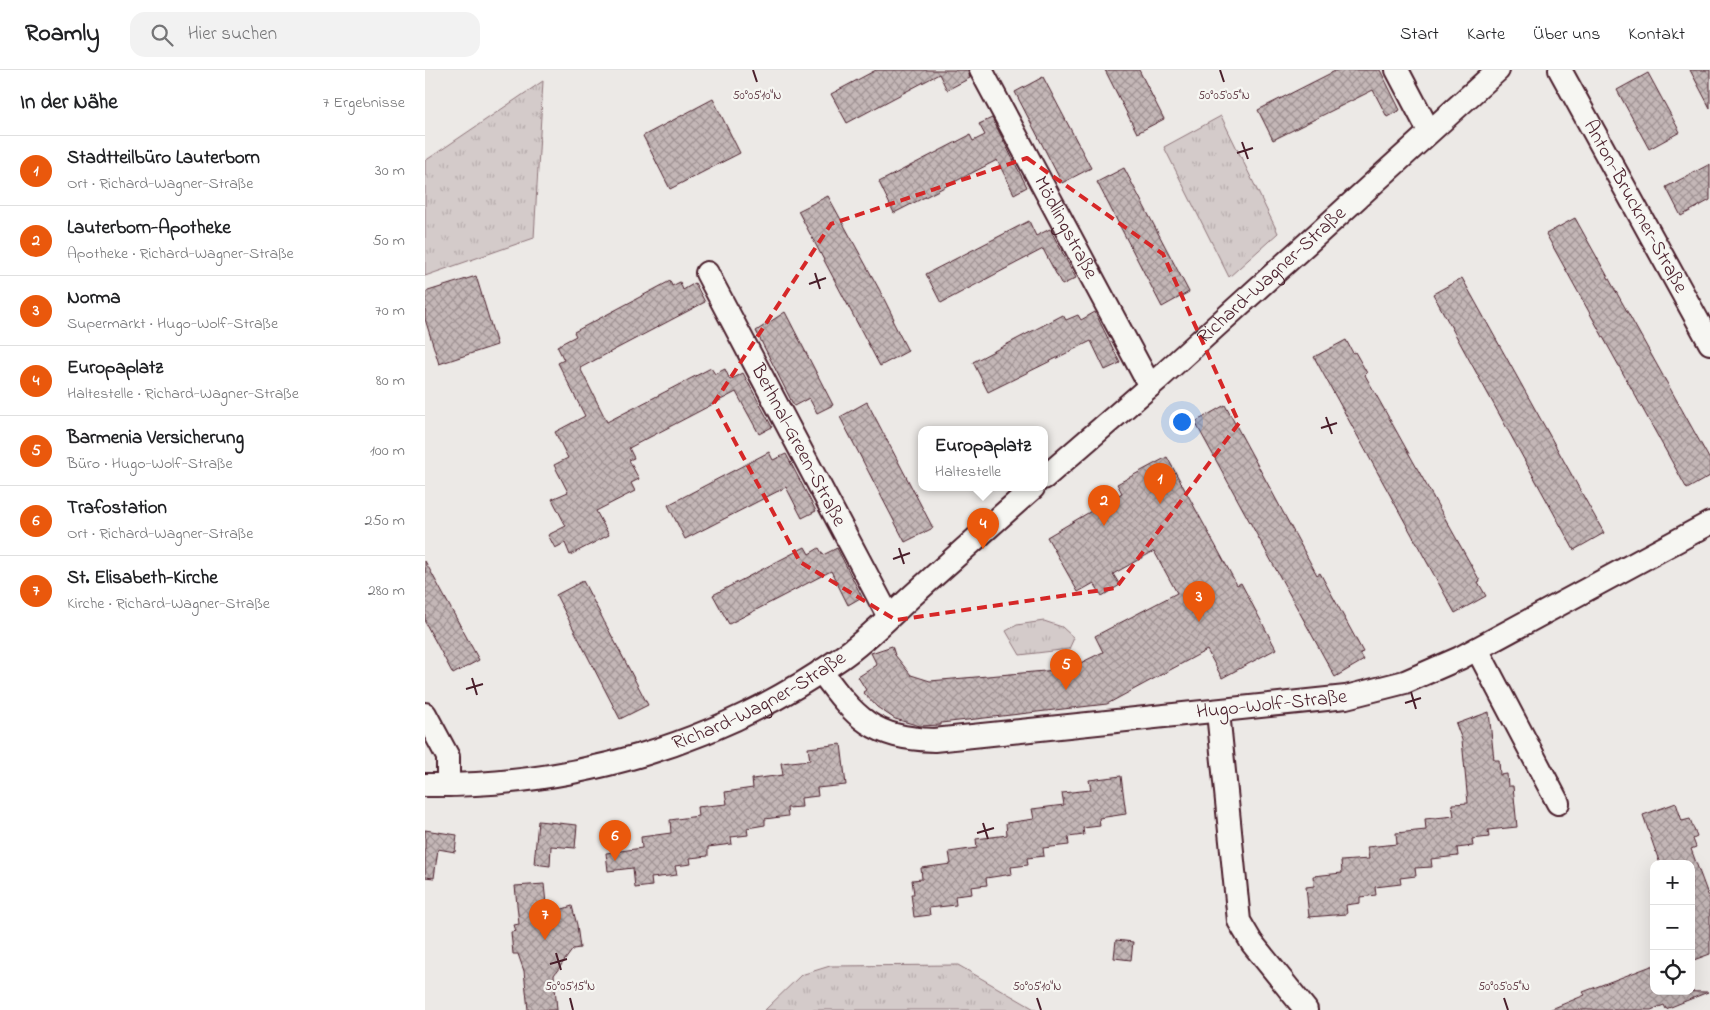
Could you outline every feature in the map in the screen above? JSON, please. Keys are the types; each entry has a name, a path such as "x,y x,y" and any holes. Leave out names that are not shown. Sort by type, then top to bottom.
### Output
{"street":[{"name":"Mödlingstraße","path":"981,70 1150,386"},
{"path":"1397,70 1429,131"},
{"name":"Richard-Wagner-Straße","path":"1048,475 1150,386 1498,70"},
{"name":"Anton-Bruckner-Straße","path":"1560,70 1710,343"},
{"name":"Bethnal-Green-Straße","path":"707,273 889,617"},
{"name":"Richard-Wagner-Straße","path":"425,785 483,785 532,780 597,768 641,756 712,731 821,671 854,648 1030,491"},
{"name":"Hugo-Wolf-Straße","path":"821,671 847,706 861,719 884,732 912,739 935,740 1218,712 1366,693 1420,676 1477,649 1710,523"},
{"path":"1477,649 1558,803"},
{"path":"1218,712 1239,921 1251,943 1306,1010"},
{"path":"425,714 448,758 448,785"}],"highlighted area":[{"path":"1027,158 1163,254 1239,423 1116,588 896,620 800,562 714,403 831,224"}],"green space":[{"path":"543,81 534,238 425,276 425,161"},
{"path":"1221,116 1278,233 1229,277 1164,147"},
{"path":"1044,621 1062,627 1074,638 1069,649 1020,655 1006,631 1017,625"},
{"path":"958,965 1036,1010 765,1010 801,975 830,966"}],"building":[{"path":"876,70 968,70 970,78 947,90 939,74 847,123 831,94"},
{"path":"1105,70 1139,70 1164,119 1137,133"},
{"path":"1337,70 1380,70 1400,110 1387,117 1373,90 1273,140 1258,110"},
{"path":"1690,70 1710,70 1710,108"},
{"path":"1648,73 1680,132 1649,149 1617,90"},
{"path":"1043,77 1091,168 1062,183 1015,92"},
{"path":"713,99 740,153 670,189 643,136"},
{"path":"992,118 1027,187 1014,194 997,160 894,213 879,182 970,135 973,141 985,135 979,124"},
{"path":"1710,164 1710,200 1681,216 1666,187"},
{"path":"1124,168 1189,292 1162,307 1097,182"},
{"path":"828,196 879,289 908,351 880,366 798,211"},
{"path":"1575,218 1710,460 1710,476 1687,489 1546,234"},
{"path":"1029,221 1036,236 1050,229 1076,278 1062,285 1043,249 941,303 926,274"},
{"path":"476,276 497,345 439,364 425,319 425,292"},
{"path":"1462,278 1604,533 1574,550 1433,294"},
{"path":"670,281 672,286 680,282 683,290 695,283 705,302 580,368 607,422 711,368 715,374 725,369 730,380 743,373 772,427 759,434 736,392 629,448 634,458 629,460 639,479 631,483 635,491 596,511 609,535 570,555 565,543 555,548 548,535 566,526 552,499 568,492 554,465 568,458 555,432 585,416 558,363 564,360 557,346 576,336 574,332"},
{"path":"785,312 833,405 817,413 809,398 794,406 756,331"},
{"path":"1095,312 1120,363 1105,370 1091,341 988,392 973,362 1063,315 1066,320 1078,315 1081,320"},
{"path":"1346,340 1367,373 1365,375 1480,581 1478,582 1486,596 1455,613 1314,357"},
{"path":"867,402 933,528 905,542 840,417"},
{"path":"1225,405 1317,575 1320,573 1363,652 1360,653 1364,660 1335,677 1195,422"},
{"path":"769,452 773,460 786,454 816,511 802,518 786,487 685,539 668,505"},
{"path":"1167,457 1237,585 1241,583 1276,649 1222,678 1207,650 1107,704 941,723 941,725 920,726 895,719 877,707 863,692 866,690 858,677 877,665 871,653 892,646 895,655 911,675 930,681 1068,669 1103,652 1095,636 1177,593 1154,551 1113,574 1120,585 1102,596 1094,583 1078,592 1047,537 1122,493 1117,484"},
{"path":"805,547 809,554 819,548 823,555 837,548 862,597 848,605 831,571 729,624 713,595"},
{"path":"425,561 479,660 453,674 425,622"},
{"path":"583,581 648,705 620,719 556,595"},
{"path":"1489,712 1494,760 1499,760 1500,775 1507,774 1508,786 1513,786 1517,827 1488,830 1489,837 1472,839 1473,846 1457,848 1458,856 1431,859 1432,867 1415,868 1416,876 1400,878 1401,884 1375,887 1376,895 1360,897 1360,903 1346,905 1347,914 1309,917 1306,887 1314,886 1313,876 1342,873 1341,861 1369,859 1367,847 1397,844 1396,833 1426,830 1425,819 1454,816 1452,804 1468,803 1462,740 1456,724"},
{"path":"841,744 846,785 817,788 818,796 801,798 802,807 787,808 788,816 765,819 765,825 747,828 748,835 731,837 732,844 708,847 708,856 690,858 691,864 675,866 677,875 651,878 652,886 635,888 633,868 608,871 606,853 642,848 641,837 671,833 670,820 698,816 697,807 727,804 725,792 753,788 752,779 783,775 781,763 810,760 808,748"},
{"path":"1121,776 1126,814 1099,818 1100,826 1083,828 1084,835 1068,837 1069,845 1043,848 1044,856 1027,858 1028,865 1011,867 1012,874 986,878 987,885 971,887 972,894 955,896 956,905 929,908 930,915 914,917 911,894 914,894 912,880 922,879 921,868 951,864 949,852 977,848 976,839 1007,835 1006,823 1034,819 1032,809 1064,805 1062,793 1091,790 1089,780"},
{"path":"1676,803 1682,821 1690,819 1697,837 1693,839 1696,847 1691,849 1710,900 1710,954 1695,960 1695,860 1659,860 1643,815"},
{"path":"538,821 577,825 575,848 551,846 550,866 534,864"},
{"path":"425,830 457,835 455,852 438,849 434,878 425,877"},
{"path":"544,884 547,914 572,906 580,948 573,949 554,975 557,1010 528,1010 524,971 518,954 513,954 511,932 516,931 514,925 519,924 515,886"},
{"path":"1116,940 1133,942 1131,960 1114,958"},
{"path":"1650,967 1650,995 1695,995 1695,992 1708,992 1666,1009 1664,1005 1651,1010 1549,1010 1585,995 1583,992"}],"place":[{"name":"Stadtteilbüro Lauterborn","path":"1160,504"},
{"name":"Lauterborn-Apotheke","path":"1104,526"},
{"name":"Europaplatz","path":"983,549"},
{"name":"Norma","path":"1199,622"},
{"name":"Barmenia Versicherung","path":"1066,690"},
{"name":"Trafostation","path":"615,861"},
{"name":"St. Elisabeth-Kirche","path":"545,940"}]}
